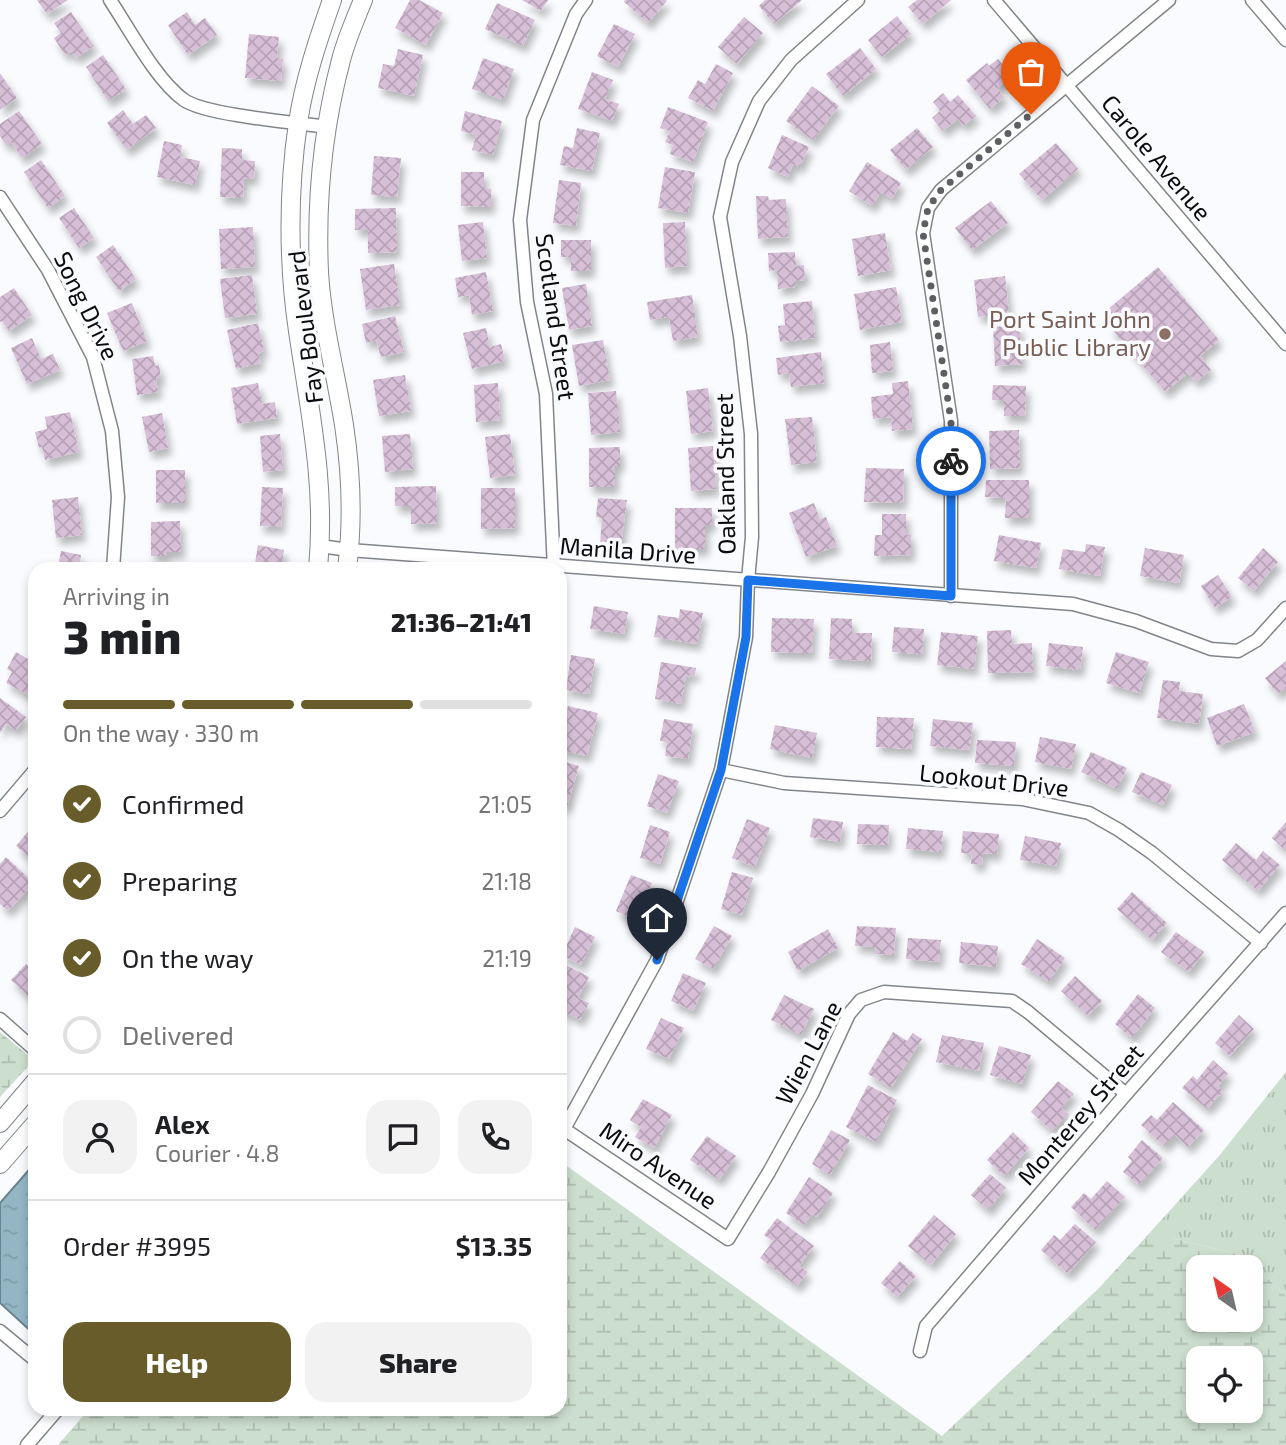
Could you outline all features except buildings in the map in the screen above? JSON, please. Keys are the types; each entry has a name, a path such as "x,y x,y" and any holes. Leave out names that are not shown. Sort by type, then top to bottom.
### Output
{"main road":[{"name":"Fay Boulevard","path":"319,562 318,459 298,328 292,248 292,197 298,123 316,45 332,0"},
{"name":"Fay Boulevard","path":"348,560 349,484 344,428 319,273 320,191 328,127 341,59 363,0"},
{"path":"0,1123 28,1090"},
{"path":"0,1164 28,1132"}],"street":[{"path":"110,0 165,82 186,101 206,109 328,127"},
{"name":"Scotland Street","path":"554,562 546,394 527,302 520,220 533,120 576,14 586,0"},
{"name":"Oakland Street","path":"567,1124 657,960 721,770 746,637 752,537 751,434 740,336 720,217 732,162 759,101 791,60 859,0"},
{"name":"Carole Avenue","path":"994,0 1286,344"},
{"path":"951,596 951,421 923,233 928,208 941,190 1169,0"},
{"path":"1252,0 1286,40"},
{"name":"Song Drive","path":"0,197 48,270 93,357 112,431 118,497 113,562"},
{"name":"Manila Drive","path":"320,546 348,560 400,562"},
{"name":"Manila Drive","path":"567,569 1073,604 1136,621 1211,649 1238,651 1257,640 1286,607"},
{"name":"Lookout Drive","path":"721,770 784,783 1022,799 1089,813 1152,853 1261,943"},
{"path":"0,810 28,778"},
{"name":"Monterey Street","path":"920,1351 926,1326 1286,914"},
{"name":"Wien Lane","path":"727,1239 769,1172 806,1105 849,1014 861,1000 884,992 1012,1001 1126,1094"},
{"path":"0,1019 28,1044"},
{"name":"Miro Avenue","path":"567,1131 727,1239"},
{"path":"0,1331 28,1354"},
{"path":"27,1445 52,1416"}],"green space":[{"path":"0,1032 28,1055 28,1067 0,1097"},
{"path":"1286,1072 1286,1296 1264,1275 1264,1255 1240,1255 1172,1238 1145,1238 1219,1156"},
{"path":"567,1166 942,1436 1099,1288 1145,1238 1172,1238 1240,1255 1186,1255 1186,1332 1264,1332 1264,1275 1286,1296 1286,1445 58,1445 83,1416 567,1416"}],"water":[{"path":"28,1171 28,1329 0,1303 0,1203"}],"way so far":[{"path":"951,461 951,421 923,233 928,208 941,190 1031,114"}],"place":[{"name":"Port Saint John Public Library","path":"1165,334"}],"route":[{"path":"657,960 721,770 746,637 748,580 951,596 951,461"}]}
